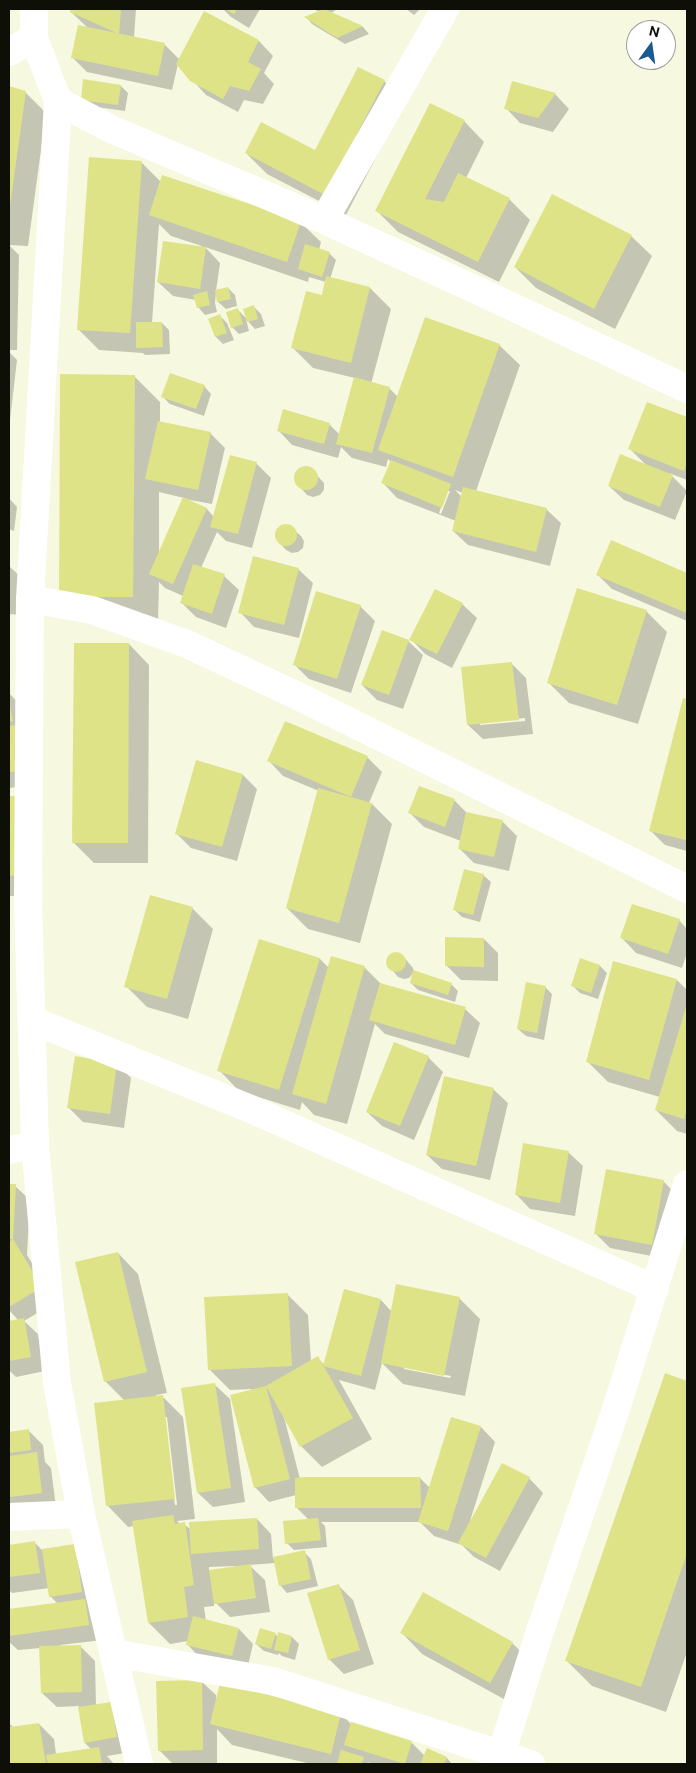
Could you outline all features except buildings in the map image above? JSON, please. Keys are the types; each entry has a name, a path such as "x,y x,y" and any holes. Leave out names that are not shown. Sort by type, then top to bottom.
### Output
{"street":[{"path":"34,9 18,44 58,101 111,129 324,220 687,389"},
{"path":"324,220 445,9"},
{"path":"58,101 30,599 28,901 35,1145 57,1383 81,1514 139,1764"},
{"path":"30,599 92,610 187,644 318,706 687,889"},
{"path":"32,1020 253,1110 655,1288"},
{"path":"9,1150 35,1145"},
{"path":"502,1755 539,1634 615,1412 687,1184"},
{"path":"9,1517 81,1514"},
{"path":"113,1653 273,1681 531,1764"}]}
